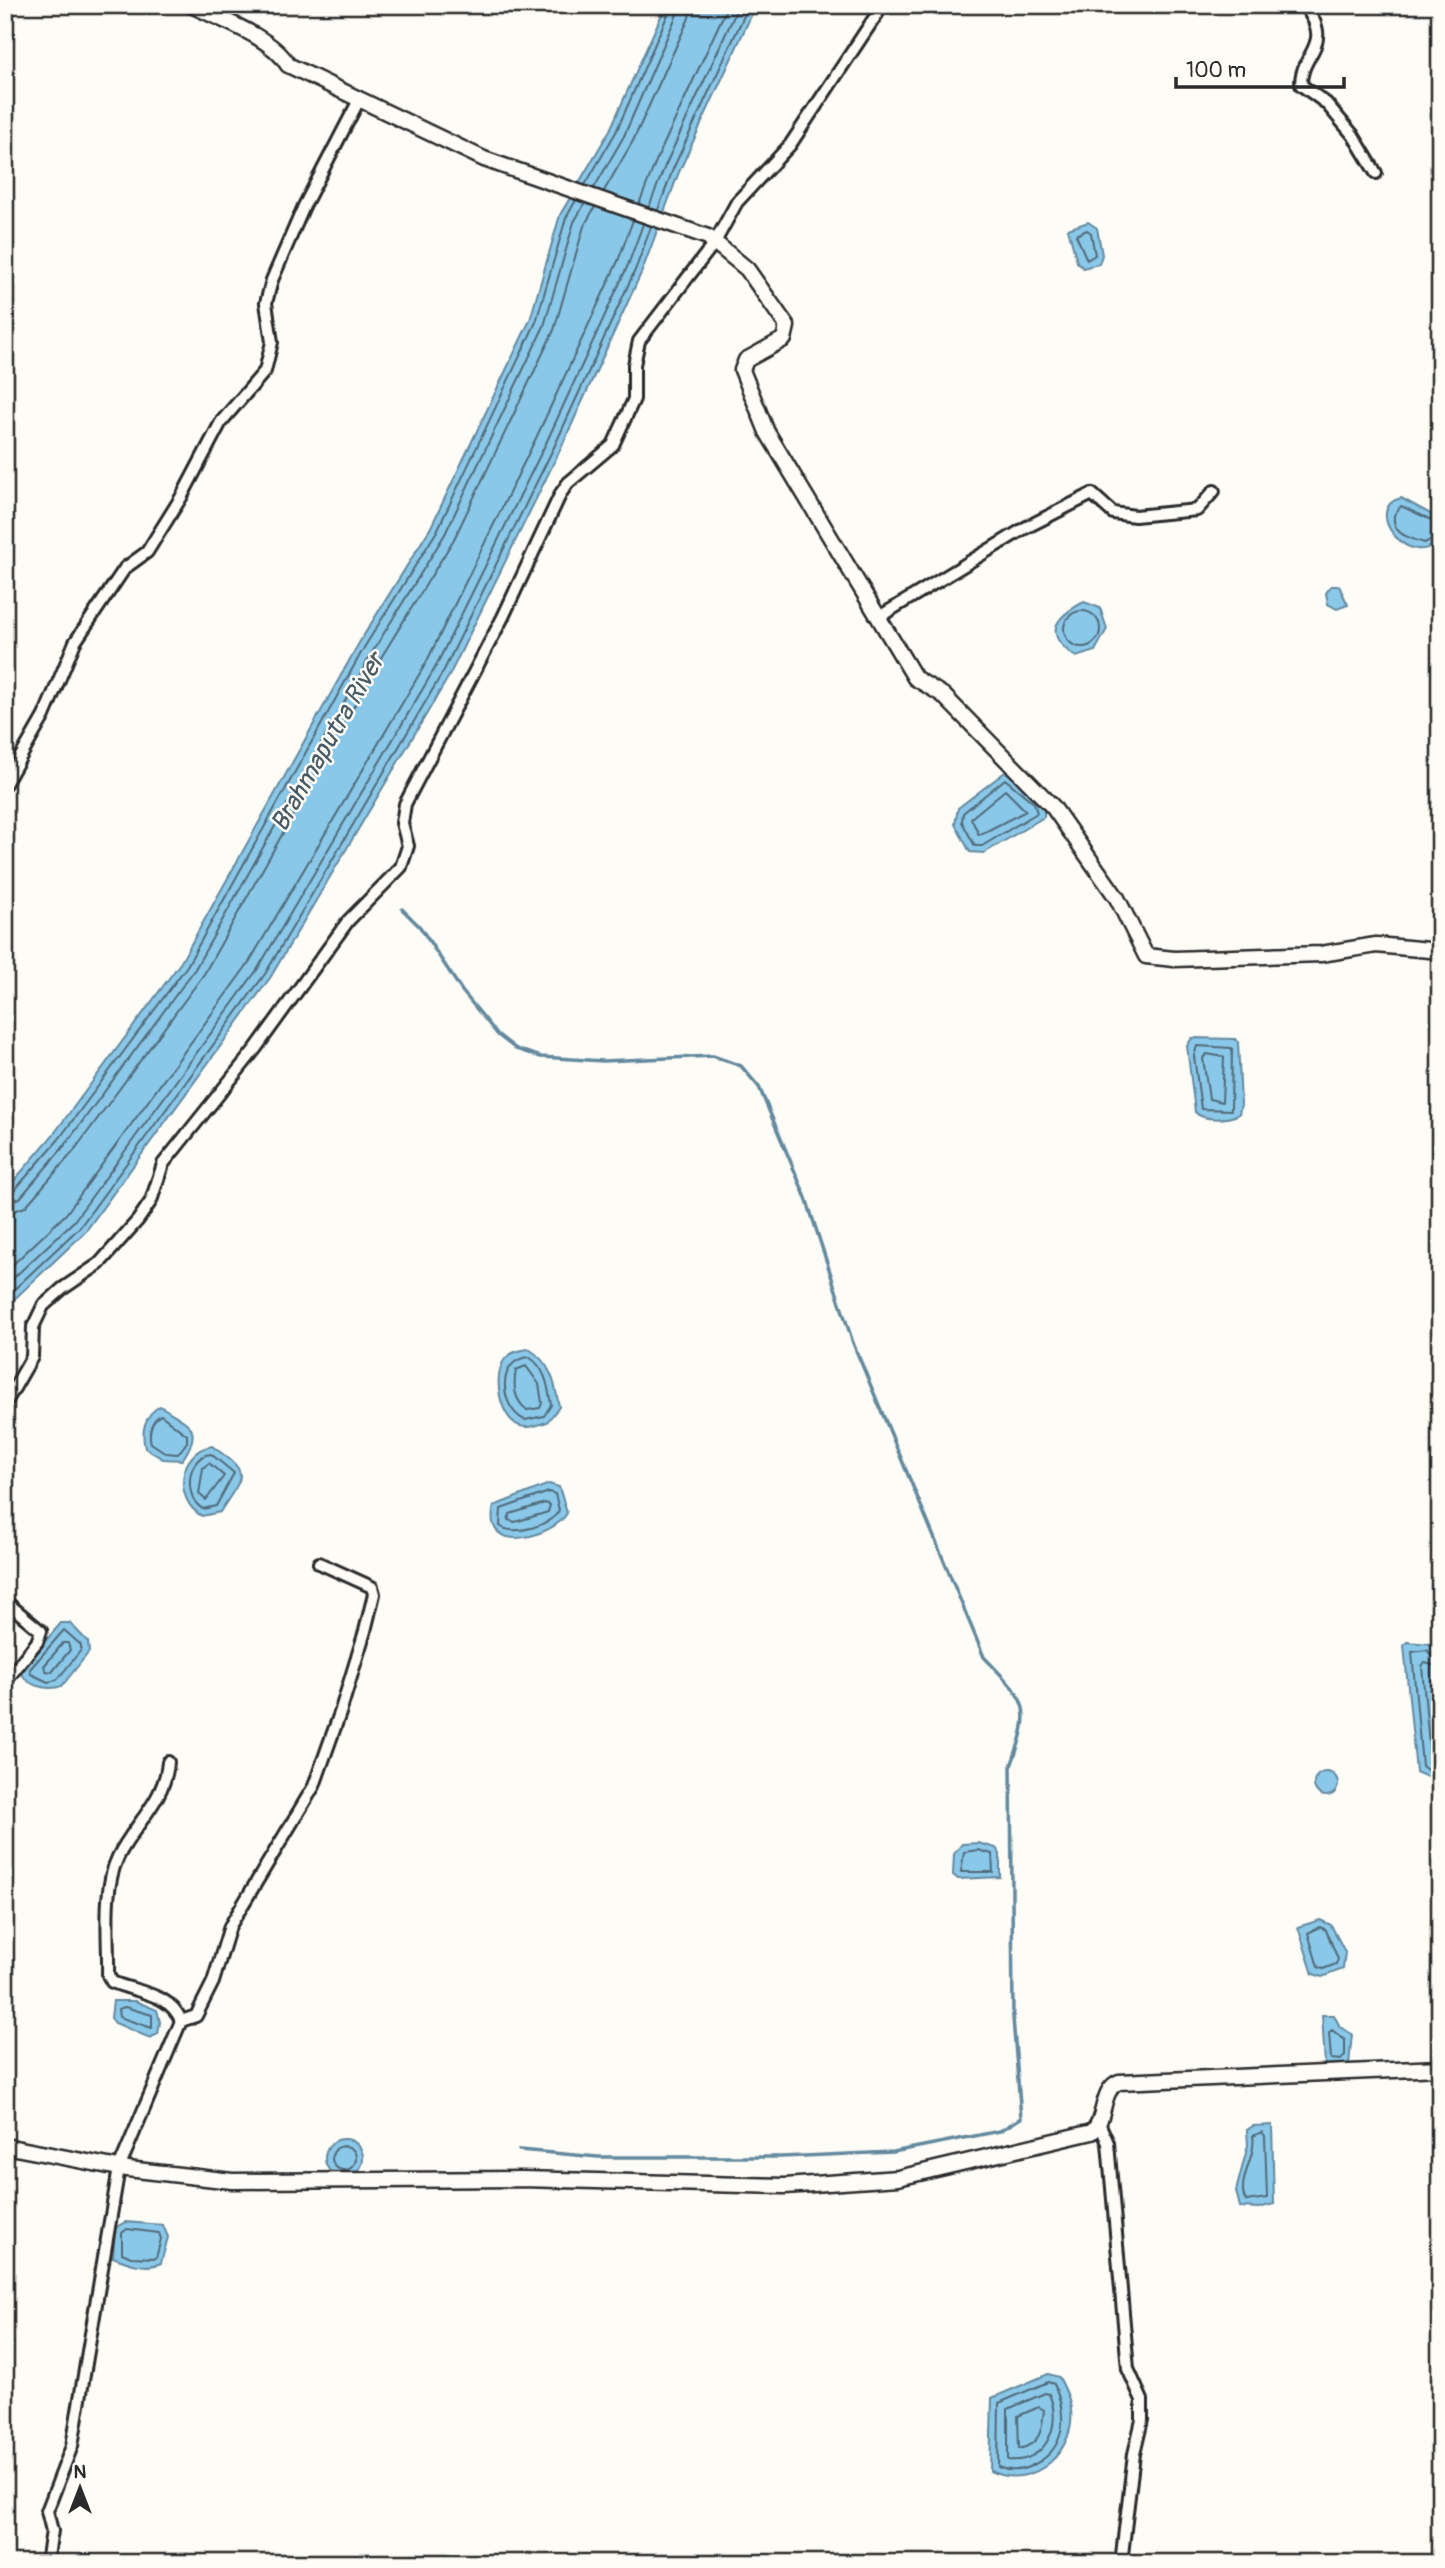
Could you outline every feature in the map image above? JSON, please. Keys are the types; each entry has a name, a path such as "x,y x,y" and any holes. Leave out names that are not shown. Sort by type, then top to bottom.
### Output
{"street":[{"path":"191,5 240,28 281,54 288,65 359,100 526,175 712,239 747,270 787,327 784,339 746,360 742,370 767,432 835,550 915,678 943,695 1054,807 1117,898 1146,956 1174,959 1321,954 1389,945 1440,951"},
{"path":"5,1404 32,1357 33,1326 43,1306 62,1289 99,1264 138,1220 151,1201 163,1164 256,1048 348,921 401,867 408,846 402,823 405,804 503,617 561,493 568,483 613,445 634,399 634,365 639,341 737,202 790,145 883,5"},
{"path":"1304,5 1313,16 1317,44 1301,85 1326,103 1353,135 1376,173"},
{"path":"5,785 44,716 75,642 125,568 147,552 182,496 221,422 265,371 272,342 266,303 272,280 304,206 359,100"},
{"path":"879,617 1025,528 1092,494 1112,513 1135,516 1198,510 1214,491"},
{"path":"47,2563 52,2531 47,2511 72,2446 119,2168 181,2021 196,2016 204,2001 230,1926 268,1857 309,1795 340,1713 374,1594 366,1582 319,1563"},
{"path":"5,1601 41,1630 37,1642 5,1682"},
{"path":"168,1762 162,1790 117,1859 107,1912 108,1975 112,1982 162,2000 175,2011 181,2021"},
{"path":"1121,2563 1142,2400 1128,2369 1108,2143 1100,2125 1107,2092 1119,2082 1440,2068"},
{"path":"5,2146 119,2168 232,2181 522,2179 692,2186 819,2185 910,2176 1063,2141 1092,2132 1100,2125"}],"water":[{"name":"Brahmaputra River","path":"666,5 756,5 679,172 642,271 561,448 449,676 270,978 85,1232 5,1308 5,1191 53,1135 181,962 359,643 431,527 530,320 560,215 610,130"},
{"path":"1088,222 1097,228 1102,255 1099,264 1083,268 1077,262 1068,229"},
{"path":"1401,498 1440,519 1440,539 1429,548 1416,549 1405,544 1395,536 1388,525 1386,514 1390,504"},
{"path":"1331,586 1339,586 1348,605 1337,609 1328,604 1326,593"},
{"path":"1084,602 1100,608 1107,629 1095,651 1076,657 1059,641 1056,627 1065,614"},
{"path":"1005,772 1013,774 1044,808 1044,817 984,853 970,852 955,824 958,808"},
{"path":"1192,1038 1235,1039 1238,1042 1241,1104 1239,1114 1216,1119 1195,1112 1187,1046"},
{"path":"529,1349 542,1360 551,1374 559,1407 547,1422 527,1427 516,1424 503,1407 499,1373 508,1356"},
{"path":"160,1406 185,1422 193,1433 189,1449 182,1460 163,1459 145,1448 145,1424 150,1414"},
{"path":"212,1446 233,1463 240,1475 235,1489 220,1512 202,1516 193,1509 187,1499 183,1477 192,1457"},
{"path":"549,1484 559,1487 567,1513 560,1521 549,1529 521,1538 508,1537 498,1532 493,1522 494,1506"},
{"path":"61,1623 70,1623 88,1642 89,1652 62,1686 37,1686 26,1680 21,1669"},
{"path":"1407,1642 1431,1644 1438,1654 1440,1774 1427,1777 1416,1772 1404,1645"},
{"path":"1326,1772 1335,1775 1338,1784 1335,1793 1326,1796 1317,1793 1314,1784 1317,1775"},
{"path":"978,1843 996,1848 1000,1854 1000,1877 958,1879 953,1875 954,1854 962,1844"},
{"path":"1320,1920 1331,1925 1345,1952 1343,1969 1322,1977 1313,1974 1298,1927"},
{"path":"113,2001 135,2001 157,2010 160,2022 158,2034 150,2038 115,2023 111,2018"},
{"path":"1322,2015 1334,2015 1340,2027 1352,2034 1349,2065 1329,2069 1325,2065"},
{"path":"1272,2125 1274,2204 1259,2208 1240,2207 1236,2191 1248,2145 1247,2130 1253,2126"},
{"path":"344,2139 358,2144 363,2158 358,2172 344,2177 330,2172 325,2158 330,2144"},
{"path":"125,2222 163,2225 168,2237 161,2263 143,2266 113,2257 115,2228"},
{"path":"1048,2374 1059,2377 1070,2403 1068,2436 1060,2451 1037,2471 1022,2476 1006,2476 990,2471 992,2398"}],"waterway":[{"path":"402,909 420,927 462,991 498,1035 516,1049 541,1057 603,1061 713,1056 741,1066 759,1087 806,1198 853,1343 984,1657 1018,1695 1024,1717 1023,1730 1011,1766 1013,2018 1021,2118 1000,2131 893,2152 781,2157 598,2157 519,2150"}]}
